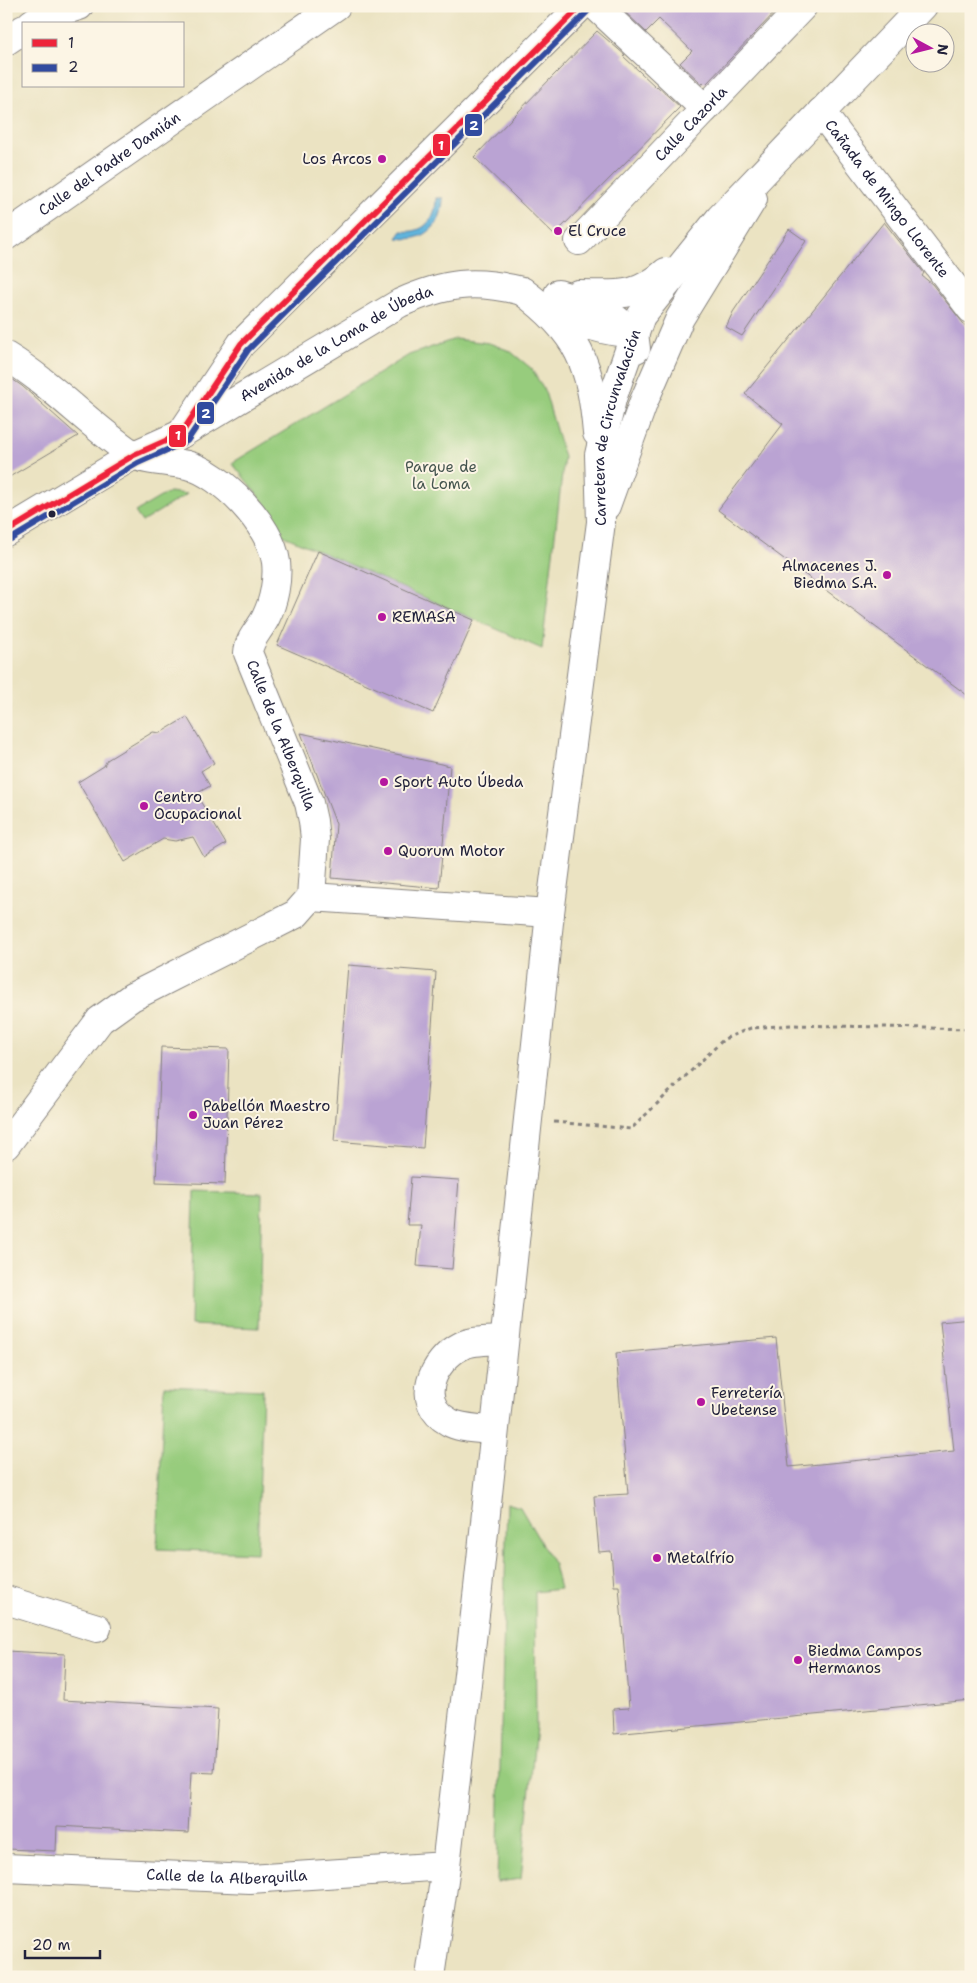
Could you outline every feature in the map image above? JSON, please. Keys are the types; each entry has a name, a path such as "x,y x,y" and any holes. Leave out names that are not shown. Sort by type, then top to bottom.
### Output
{"main road":[{"path":"32,19 79,6"},
{"name":"Calle del Padre Damián","path":"6,236 336,6"},
{"path":"181,434 241,344 581,6"},
{"path":"597,6 705,109"},
{"name":"Calle Cazorla","path":"579,241 803,6"},
{"name":"Carretera de Circunvalación","path":"600,522 599,455 612,399 641,316 720,218 923,6"},
{"path":"6,41 22,27"},
{"name":"Cañada de Mingo Llorente","path":"821,112 971,309"},
{"name":"Carretera de Circunvalación","path":"600,522 644,401 680,318 780,156"},
{"path":"551,301 643,290 690,254"},
{"name":"Avenida de la Loma de Úbeda","path":"6,532 134,455 181,434 400,303 425,292 456,284 495,284 551,301"},
{"path":"551,301 598,329 616,333 655,330 680,318"},
{"path":"551,301 590,377 599,455"},
{"path":"617,477 624,427 635,387 637,366 634,333"},
{"path":"6,356 134,455"},
{"name":"Calle de la Alberquilla","path":"134,455 189,466 207,474 250,512 267,536 276,560 275,584 270,608 249,643 248,653 311,811 315,839 311,897"},
{"path":"430,1977 446,1866 550,913 600,522"},
{"path":"6,1145 107,1014 132,997 296,914 311,897 550,913"},
{"path":"494,1430 450,1423 433,1408 429,1393 431,1379 437,1365 447,1355 463,1345 503,1340"},
{"path":"6,1600 97,1628"},
{"name":"Calle de la Alberquilla","path":"6,1868 250,1879 446,1866"}],"path":[{"path":"527,1119 632,1130 724,1039 751,1028 792,1025 971,1029"}],"green space":[{"name":"Parque de la Loma","path":"455,339 489,343 510,351 532,369 545,392 564,457 542,649 282,535 274,515 232,463 409,355"},
{"path":"169,492 187,494 142,522 135,512"},
{"path":"194,1191 262,1193 259,1328 191,1325"},
{"path":"164,1386 263,1390 257,1553 157,1549"},
{"path":"507,1503 520,1507 554,1565 560,1589 535,1592 536,1727 521,1879 497,1882"}],"water":[{"path":"436,198 443,198 440,216 436,224 424,235 416,238 397,238 402,231 417,230 427,223 434,212"}],"building":[{"path":"625,6 781,6 706,84 704,82 702,84 680,63 692,51 659,19 646,32 622,9"},
{"path":"597,31 680,107 554,235 474,157"},
{"name":"Almacenes J. Biedma S.A.","path":"884,222 924,273 922,276 932,284 971,333 971,698 718,510 783,424 745,394"},
{"path":"789,229 806,241 742,336 726,327 733,312"},
{"path":"6,375 22,386 78,436 6,479"},
{"name":"REMASA","path":"318,551 474,620 433,713 277,645"},
{"name":"Centro Ocupacional","path":"187,717 214,763 201,771 210,786 196,794 226,844 204,857 193,837 175,841 163,839 125,862 78,782 104,766 107,760 153,732 160,733"},
{"path":"301,733 450,766 439,888 332,878 336,824"},
{"path":"348,965 436,972 423,1148 334,1141"},
{"name":"Pabellón Maestro Juan Pérez","path":"161,1047 229,1049 225,1184 156,1182"},
{"path":"411,1177 459,1180 452,1269 417,1266 421,1225 407,1225"},
{"path":"971,1319 971,1700 614,1734 613,1709 629,1708 619,1586 614,1586 611,1551 599,1552 594,1496 628,1494 616,1353 776,1338 789,1467 954,1451 940,1322"},
{"path":"6,1651 65,1654 63,1700 218,1709 214,1773 191,1772 188,1833 57,1826 56,1851 6,1849"}],"transit line":[{"name":"1","path":"6,532 134,455 181,434 241,344 581,6"},
{"name":"2","path":"11,539 138,463 187,441 248,350 587,12"}],"place":[{"name":"Los Arcos","path":"382,159"},
{"name":"El Cruce","path":"558,231"},
{"name":"Almacenes J. Biedma S.A.","path":"887,575"},
{"name":"REMASA","path":"382,617"},
{"name":"Sport Auto Úbeda","path":"384,782"},
{"name":"Centro Ocupacional","path":"144,806"},
{"name":"Quorum Motor","path":"388,851"},
{"name":"Pabellón Maestro Juan Pérez","path":"193,1115"},
{"name":"Ferretería Ubetense","path":"701,1402"},
{"name":"Metalfrío","path":"657,1558"},
{"name":"Biedma Campos Hermanos","path":"798,1660"}]}
